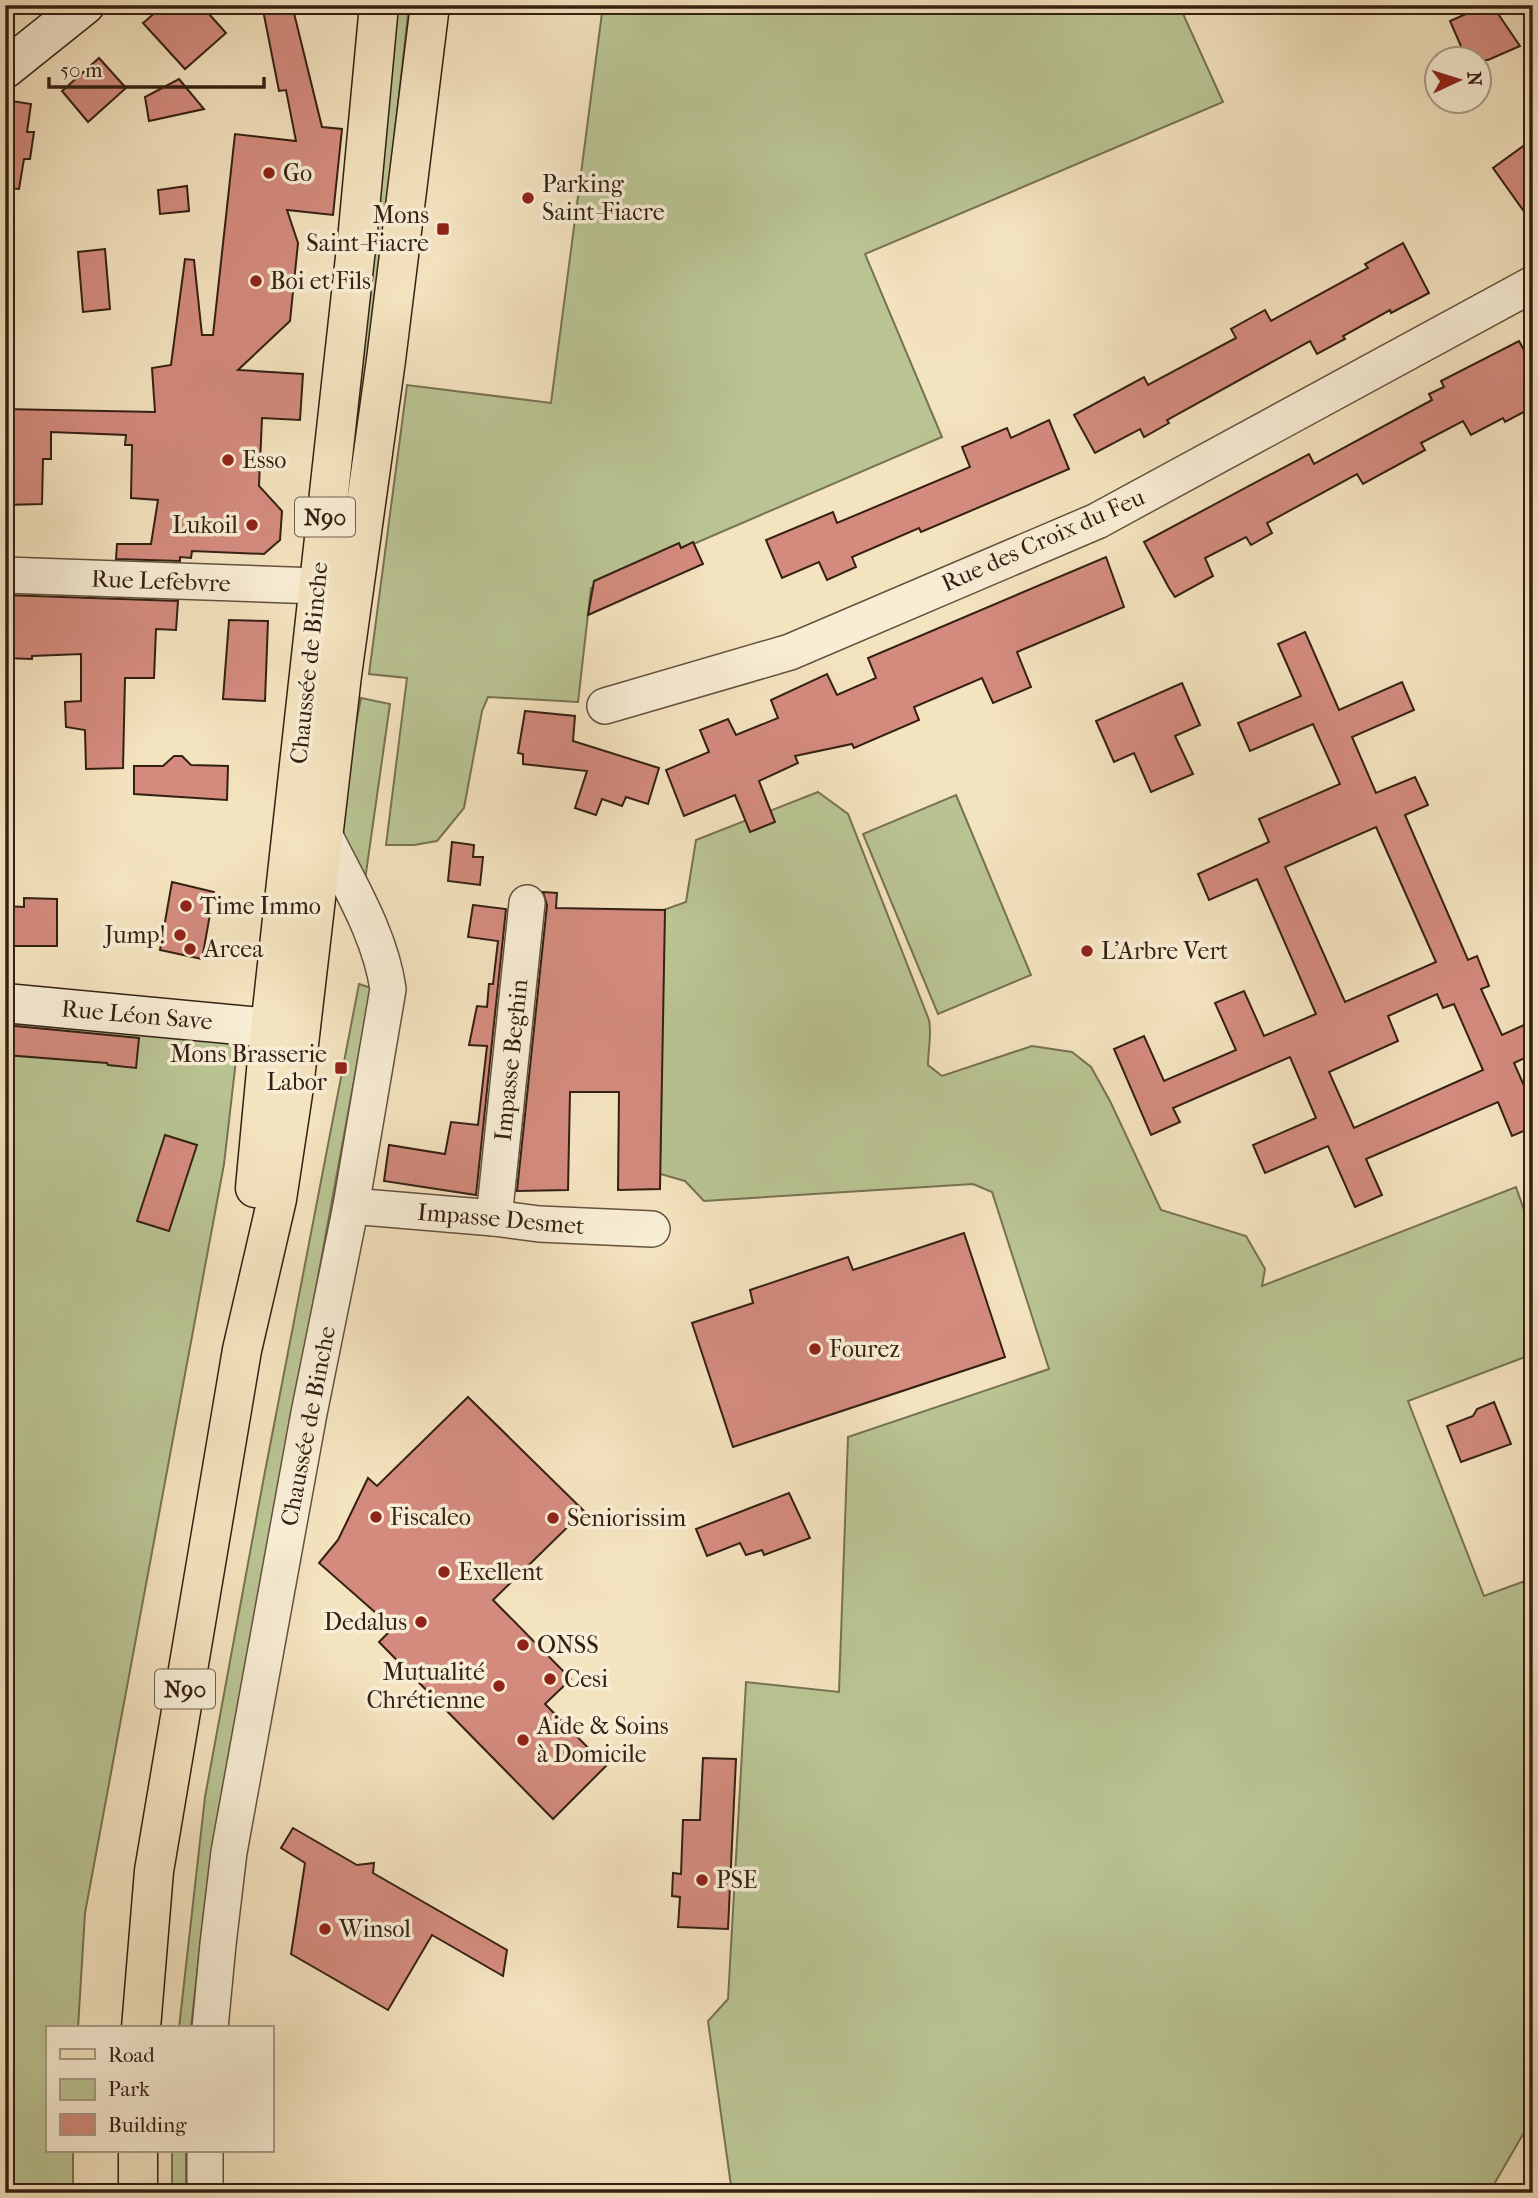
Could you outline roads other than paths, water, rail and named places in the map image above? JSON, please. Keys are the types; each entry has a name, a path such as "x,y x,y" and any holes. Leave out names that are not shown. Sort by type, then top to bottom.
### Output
{"main road":[{"name":"Chaussée de Binche","path":"242,1350 270,1028 358,230 379,5"},
{"name":"Chaussée de Binche","path":"141,2026 154,1871 242,1350 277,1199 307,995 342,676 386,360 430,5"},
{"path":"138,2152 138,2193"}],"street":[{"path":"5,69 85,5"},
{"name":"Rue des Croix du Feu","path":"605,706 790,652 1097,521 1533,284"},
{"name":"Rue Lefebvre","path":"5,575 318,586"},
{"name":"Chaussée de Binche","path":"210,2026 229,1852 309,1413 351,1206 388,989 384,962 370,926 324,836"},
{"name":"Impasse Beghin","path":"494,1218 527,903"},
{"name":"Rue Léon Save","path":"5,1003 270,1028"},
{"name":"Chaussée de Binche","path":"270,1028 278,1054 272,1153 277,1199"},
{"name":"Impasse Desmet","path":"351,1206 539,1224 652,1228"},
{"path":"205,2152 205,2193"}],"place":[{"name":"Go","path":"269,173"},
{"name":"Parking Saint-Fiacre","path":"528,198"},
{"name":"Mons Saint-Fiacre","path":"443,229"},
{"name":"Boi et Fils","path":"256,281"},
{"name":"Esso","path":"228,460"},
{"name":"Lukoil","path":"252,525"},
{"name":"Time Immo","path":"186,906"},
{"name":"Jump!","path":"180,935"},
{"name":"Arcea","path":"190,949"},
{"name":"L'Arbre Vert","path":"1087,951"},
{"name":"Mons Brasserie Labor","path":"341,1068"},
{"name":"Fourez","path":"815,1349"},
{"name":"Fiscaleo","path":"376,1517"},
{"name":"Seniorissim","path":"553,1518"},
{"name":"Exellent","path":"444,1572"},
{"name":"Dedalus","path":"421,1622"},
{"name":"ONSS","path":"523,1645"},
{"name":"Cesi","path":"550,1679"},
{"name":"Mutualité Chrétienne","path":"499,1686"},
{"name":"Aide & Soins à Domicile","path":"523,1740"},
{"name":"PSE","path":"702,1880"},
{"name":"Winsol","path":"325,1929"}]}
